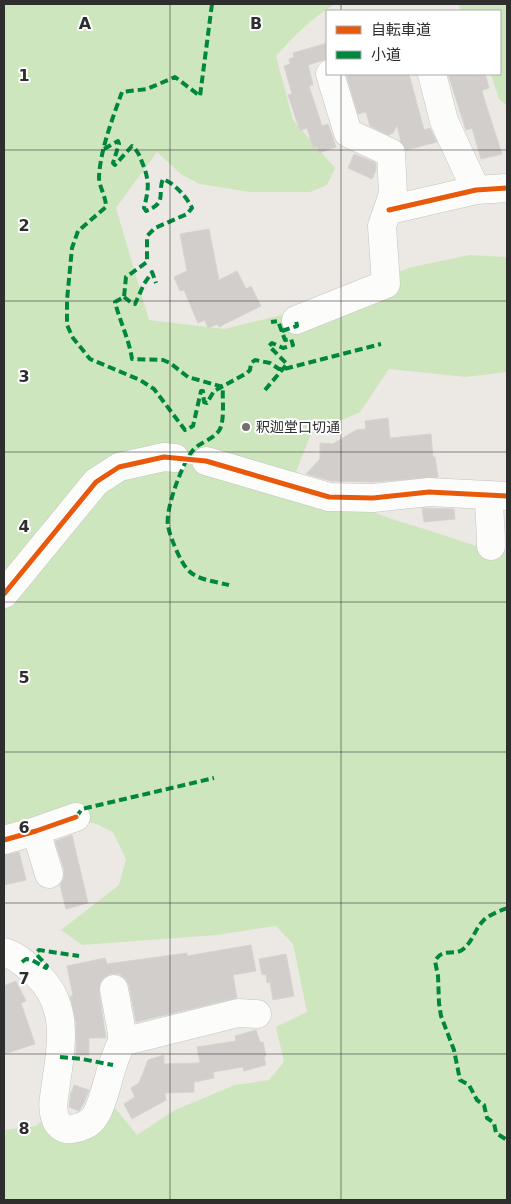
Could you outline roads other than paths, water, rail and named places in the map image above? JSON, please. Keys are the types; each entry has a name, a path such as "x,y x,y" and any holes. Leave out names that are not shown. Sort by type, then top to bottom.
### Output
{"street":[{"path":"296,320 386,284 382,226 393,194 391,153 348,133 330,75"},
{"path":"432,75 444,121 476,190"},
{"path":"389,210 476,190 507,188"},
{"path":"4,594 96,482 118,468 164,457 175,458"},
{"path":"206,462 328,497 373,498 430,492 498,496 489,526 491,546"},
{"path":"4,840 36,832 76,817"},
{"path":"36,832 49,874"},
{"path":"13,957 38,976 50,989 56,1001 61,1030 60,1057 53,1105 54,1116 59,1125 67,1129 81,1128 93,1120 122,1042 114,989"},
{"path":"122,1042 238,1013 257,1014"}],"place":[{"name":"釈迦堂口切通","path":"246,427"}]}
